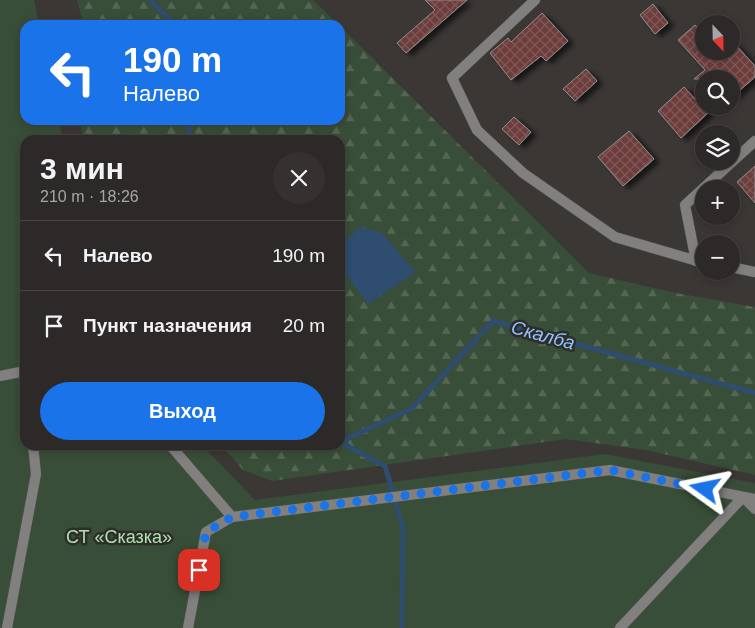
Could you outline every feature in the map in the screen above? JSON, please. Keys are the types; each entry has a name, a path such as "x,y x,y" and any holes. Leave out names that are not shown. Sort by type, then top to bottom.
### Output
{"street":[{"path":"536,0 452,78 477,130 523,173 615,238 695,261"},
{"path":"695,243 685,206 755,142"},
{"path":"740,269 755,272"},
{"path":"0,376 20,372"},
{"path":"7,628 36,474 34,450"},
{"path":"174,450 232,517"},
{"path":"188,628 206,532 232,517 610,470 755,499"},
{"path":"743,497 755,509"},
{"path":"620,628 743,497"}],"green space":[{"name":"СТ «Сказка»","path":"0,0 34,0 38,20 20,20 20,125 60,125 62,135 20,135 20,450 207,450 255,500 605,454 755,483 755,628 0,628"},
{"path":"77,0 313,0 334,20 83,20"},
{"path":"345,31 589,273 676,293 755,307 755,475 646,450 566,439 272,481 243,470 225,450 345,450 345,135 82,135 81,125 345,125"}],"water":[{"path":"360,227 381,232 416,272 368,304 345,273 345,241"}],"building":[{"path":"425,0 467,0 406,53 397,43 435,10"},
{"path":"653,4 668,23 655,34 640,15"},
{"path":"542,13 568,41 546,61 541,56 511,80 490,53 508,38 511,42"},
{"path":"695,25 695,59 678,40"},
{"path":"740,50 755,66 755,77 740,90 740,70 705,70 696,60 740,60"},
{"path":"586,69 597,81 575,101 563,89"},
{"path":"684,87 695,99 695,115 706,115 681,138 658,111"},
{"path":"514,117 531,132 519,145 502,129"},
{"path":"629,131 654,159 623,186 598,157"},
{"path":"755,166 755,203 740,186 739,180"}],"waterway":[{"name":"Скалба","path":"150,0 171,20"},
{"name":"Скалба","path":"188,125 190,135"},
{"name":"Скалба","path":"345,440 411,409 493,321 755,393"},
{"path":"345,445 385,466 403,527 402,628"}],"route":[{"path":"199,570 206,532 232,517 610,470 705,489"}]}
